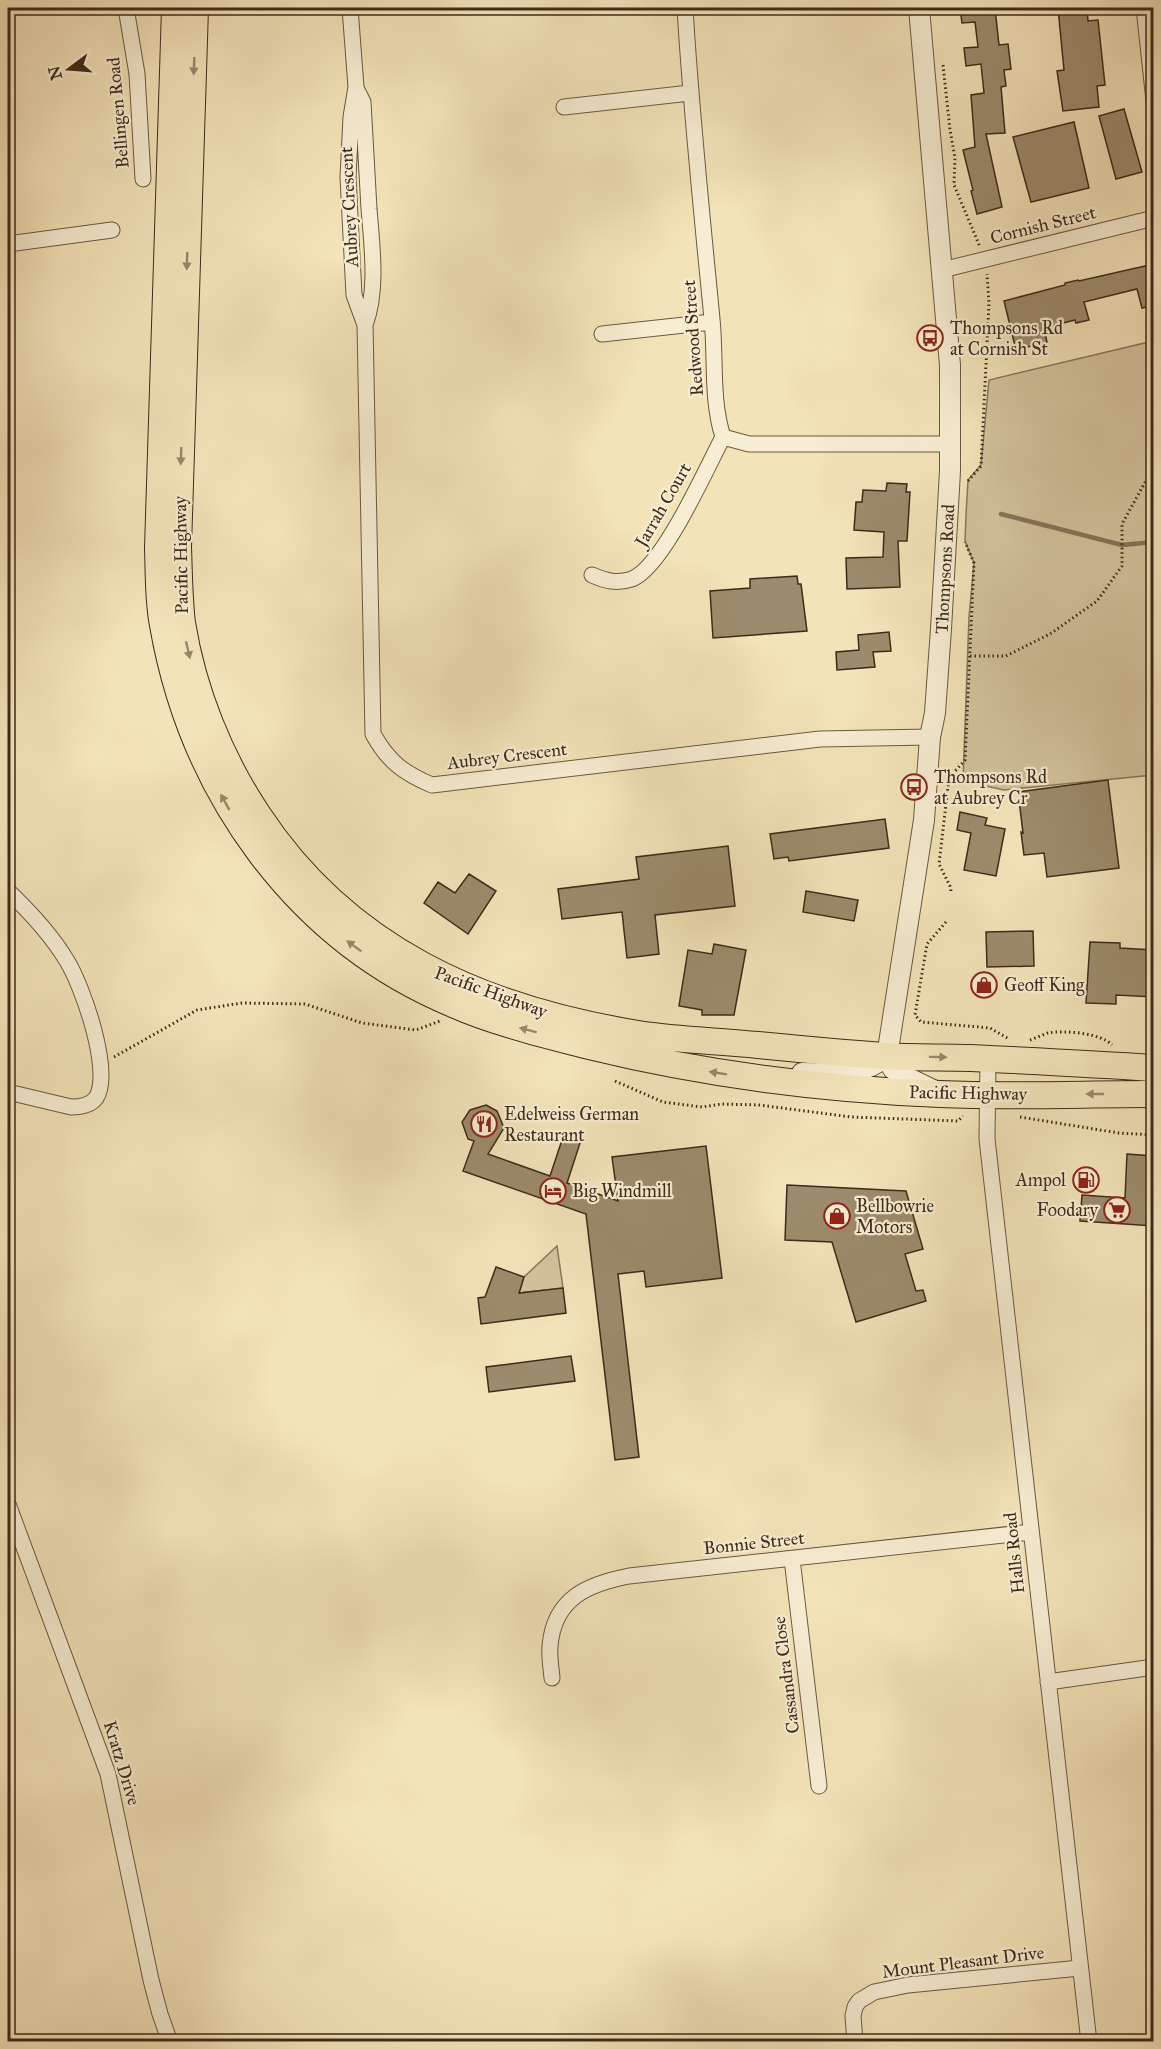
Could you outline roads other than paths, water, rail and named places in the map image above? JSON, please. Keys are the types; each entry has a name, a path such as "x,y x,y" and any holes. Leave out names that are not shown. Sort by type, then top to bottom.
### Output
{"highway":[{"name":"Pacific Highway","path":"175,8 162,414 159,578 162,622 171,665 194,738 211,776 253,844 305,905 346,941 400,977 453,1005 516,1027 616,1053 690,1069 748,1078 868,1090 987,1095 1154,1094"},
{"name":"Pacific Highway","path":"195,8 181,454 179,585 182,624 204,706 223,754 247,798 289,857 342,912 389,947 454,982 570,1021 677,1039 887,1056 1154,1068"}],"street":[{"name":"Bellingen Road","path":"126,8 137,74 143,179"},
{"name":"Aubrey Crescent","path":"350,8 356,87 351,117 348,177 354,295 364,325 374,734 384,753 414,778 432,784 820,739 930,737"},
{"name":"Redwood Street","path":"684,8 712,322 718,421 723,437"},
{"name":"Thompsons Road","path":"887,1056 922,831 940,639 951,444 950,365 919,8"},
{"path":"1144,8 1154,101"},
{"path":"564,107 690,93"},
{"name":"Cornish Street","path":"942,270 1154,218"},
{"path":"8,244 112,230"},
{"path":"602,334 712,322"},
{"path":"723,437 749,444 951,444"},
{"name":"Jarrah Court","path":"592,575 607,581 621,582 634,578 647,570 662,553 723,437"},
{"path":"8,891 51,938 68,962 91,1016 100,1065 99,1089 96,1098 89,1104 71,1107 9,1096"},
{"name":"Pacific Highway","path":"748,1078 798,1073 854,1073 869,1068 887,1056"},
{"path":"887,1056 893,1069 898,1073 944,1094"},
{"name":"Halls Road","path":"988,1059 987,1139 1089,2042"},
{"name":"Kratz Drive","path":"8,1504 108,1774 151,1980 170,2042"},
{"name":"Bonnie Street","path":"552,1678 549,1647 556,1618 564,1606 590,1586 629,1576 1031,1532"},
{"name":"Cassandra Close","path":"792,1559 819,1786"},
{"path":"1048,1682 1154,1667"},
{"name":"Mount Pleasant Drive","path":"855,2042 853,2016 855,2007 859,2001 874,1992 908,1985 1080,1968"}],"waterway":[{"path":"1001,514 1122,545 1154,542"}],"place":[{"name":"Thompsons Rd at Cornish St","path":"930,338"},
{"name":"Thompsons Rd at Aubrey Cr","path":"914,787"},
{"name":"Geoff King","path":"984,985"},
{"name":"Edelweiss German Restaurant","path":"484,1124"},
{"name":"Ampol","path":"1086,1180"},
{"name":"Big Windmill","path":"553,1191"},
{"name":"Foodary","path":"1117,1210"},
{"name":"Bellbowrie Motors","path":"837,1216"}]}
